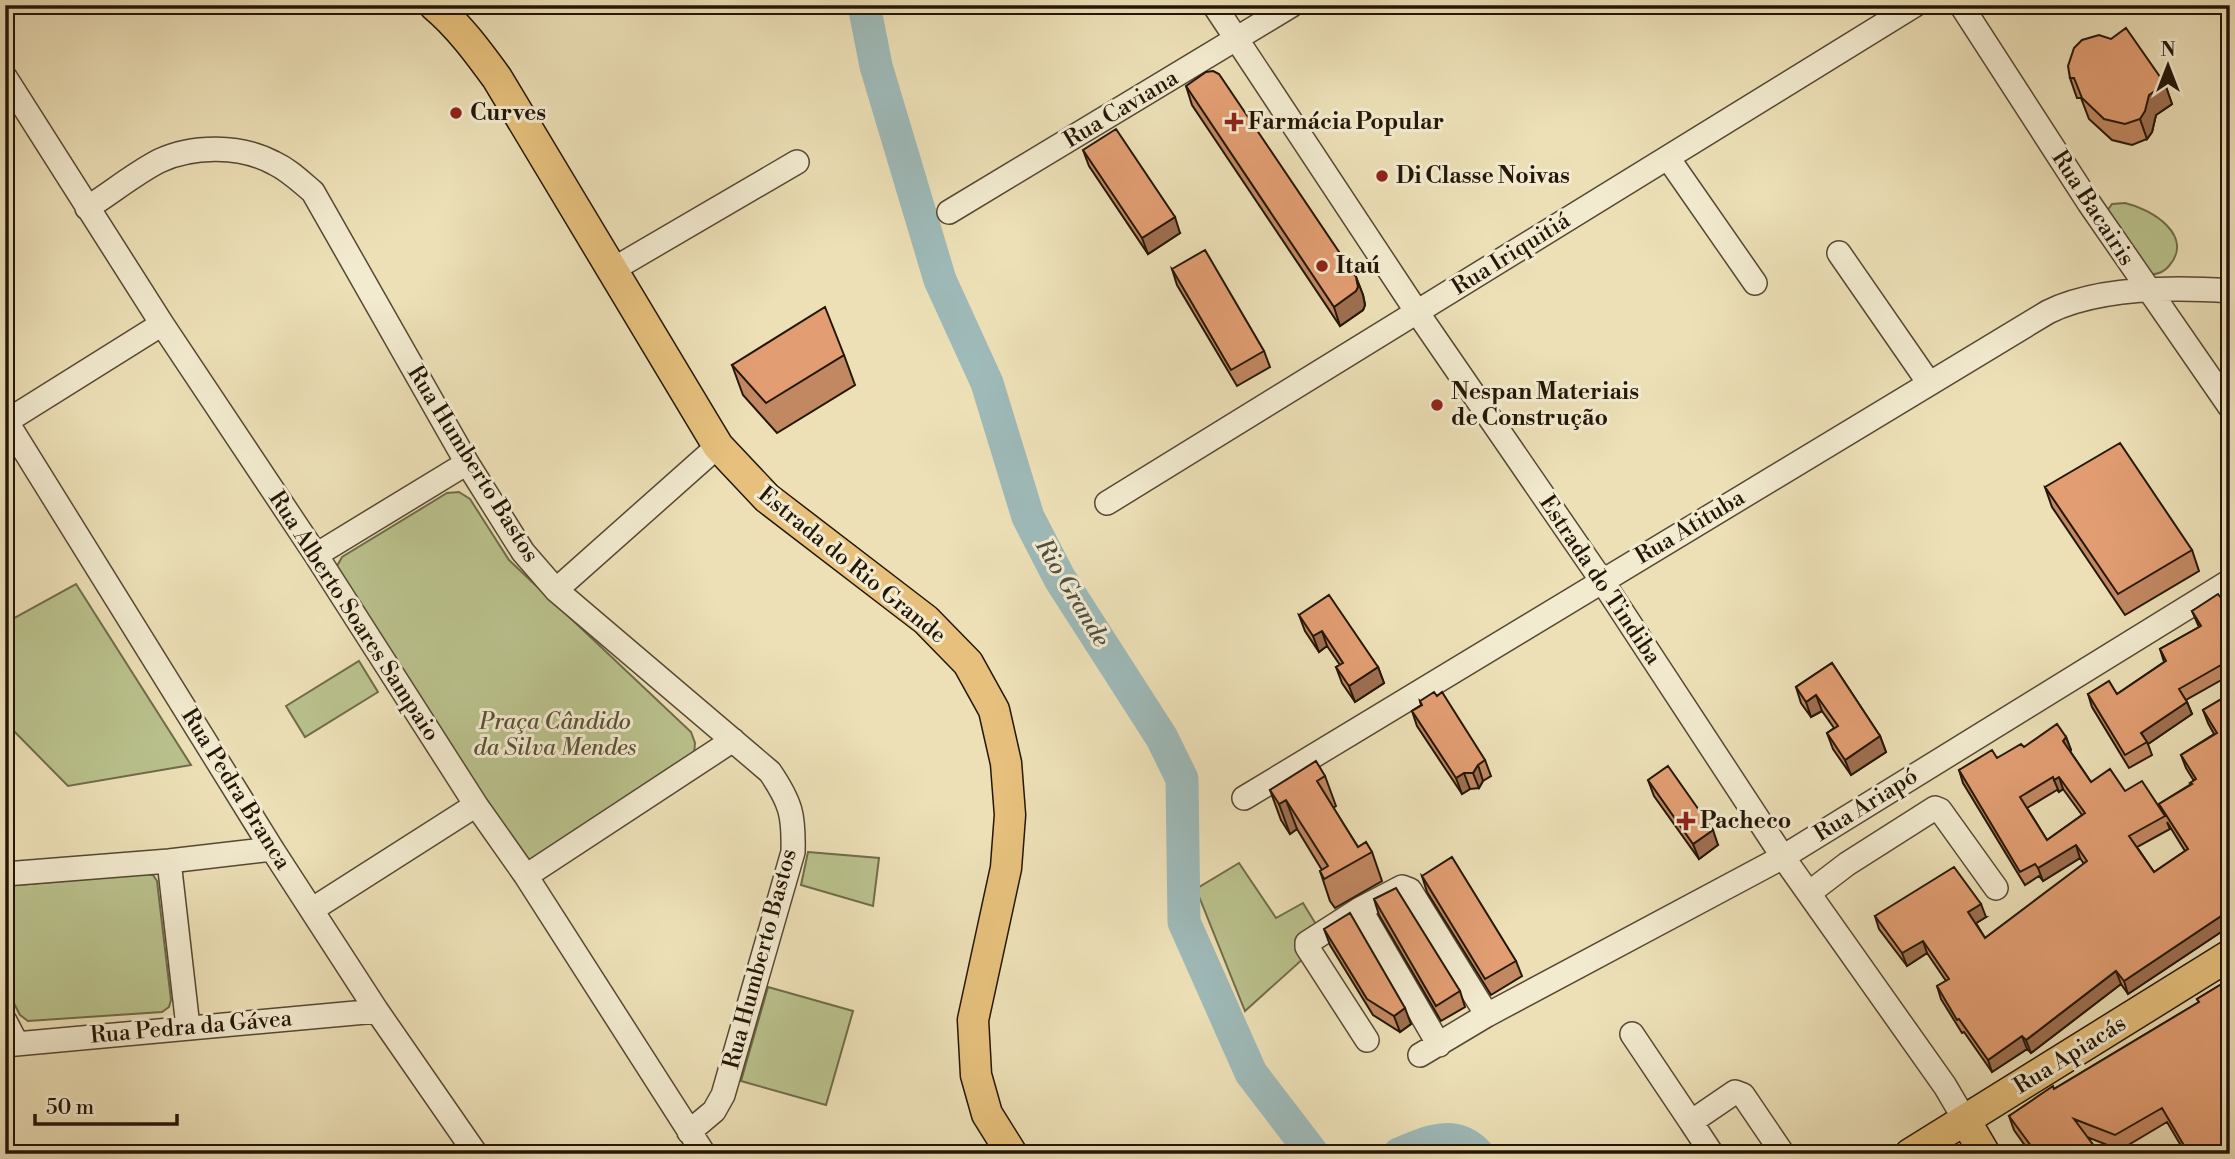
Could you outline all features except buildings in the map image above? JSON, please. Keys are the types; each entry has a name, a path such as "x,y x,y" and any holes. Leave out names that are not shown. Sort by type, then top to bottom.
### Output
{"main road":[{"name":"Estrada do Rio Grande","path":"445,9 496,78 718,446 767,498 926,620 968,663 993,710 1006,763 1010,815 1006,868 973,1020 976,1074 987,1114 1012,1154"},
{"name":"Rua Apiacás","path":"1910,1154 2230,955"},
{"name":"Estrada do Tindiba","path":"1965,1120 1985,1154"}],"street":[{"name":"Estrada do Tindiba","path":"1214,5 1417,312 1602,581 1783,857 1945,1086 1965,1120"},
{"name":"Rua Caviana","path":"949,212 1292,5"},
{"name":"Rua Iriquitiá","path":"1107,503 1915,5"},
{"name":"Rua Bacairis","path":"1961,5 2148,292 2230,407"},
{"name":"Rua Alberto Soares Sampaio","path":"5,77 162,324 316,555 476,805 526,876 704,1154"},
{"name":"Rua Humberto Bastos","path":"87,208 159,161 185,153 213,149 248,152 272,161 292,173 313,192 467,463 523,552 556,590 770,772 787,797 794,824 793,852 723,1095 714,1111 689,1132"},
{"path":"1668,158 1755,283"},
{"path":"612,270 797,162"},
{"path":"1839,253 1929,383"},
{"name":"Rua Atituba","path":"1244,798 2048,312 2070,301 2098,296 2203,289 2230,291"},
{"path":"6,420 162,324"},
{"name":"Rua Pedra Branca","path":"6,420 272,849 377,1010 476,1154"},
{"path":"556,590 718,446"},
{"path":"316,555 467,463"},
{"name":"Rua Ariapó","path":"1360,909 1430,1050 1487,1015 1783,857 2230,581"},
{"path":"526,876 733,740"},
{"path":"313,909 476,805"},
{"path":"1809,893 1847,864 1935,808 1940,810 1996,888"},
{"path":"5,874 169,861 272,849"},
{"path":"169,861 188,1027"},
{"path":"1367,1040 1307,947 1308,941 1402,887 1406,887 1487,1015"},
{"name":"Rua Pedra da Gávea","path":"11,1044 377,1010"},
{"path":"5,1021 11,1044"},
{"path":"1632,1034 1712,1154"},
{"path":"1690,1122 1735,1092 1740,1092 1783,1154"}],"green space":[{"path":"2125,203 2147,211 2174,234 2176,255 2162,272 2149,274 2107,211 2112,204"},
{"name":"Praça Cândido da Silva Mendes","path":"459,492 470,499 509,560 691,732 695,743 694,755 542,858 530,860 519,856 338,578 337,566 342,557 447,493"},
{"path":"76,584 191,765 68,786 5,722 8,667 5,661 5,623"},
{"path":"359,661 378,692 305,737 286,706"},
{"path":"808,852 879,858 873,906 801,885"},
{"path":"1239,863 1276,918 1303,903 1325,939 1245,1011 1196,889"},
{"path":"153,875 157,881 171,1000 169,1007 162,1012 28,1021 20,1015 5,986 5,886"},
{"path":"768,987 853,1011 826,1105 741,1081"}],"waterway":[{"name":"Rio Grande","path":"864,5 876,66 940,280 987,383 1028,517 1060,579 1162,738 1182,779 1184,922 1251,1073 1313,1154"},
{"name":"Rio Grande","path":"1399,1154 1439,1140 1459,1141 1478,1154"}],"place":[{"name":"Curves","path":"456,113"},
{"name":"Farmácia Popular","path":"1234,122"},
{"name":"Di Classe Noivas","path":"1382,176"},
{"name":"Itaú","path":"1322,266"},
{"name":"Nespan Materiais de Construção","path":"1437,405"},
{"name":"Pacheco","path":"1686,821"}]}
